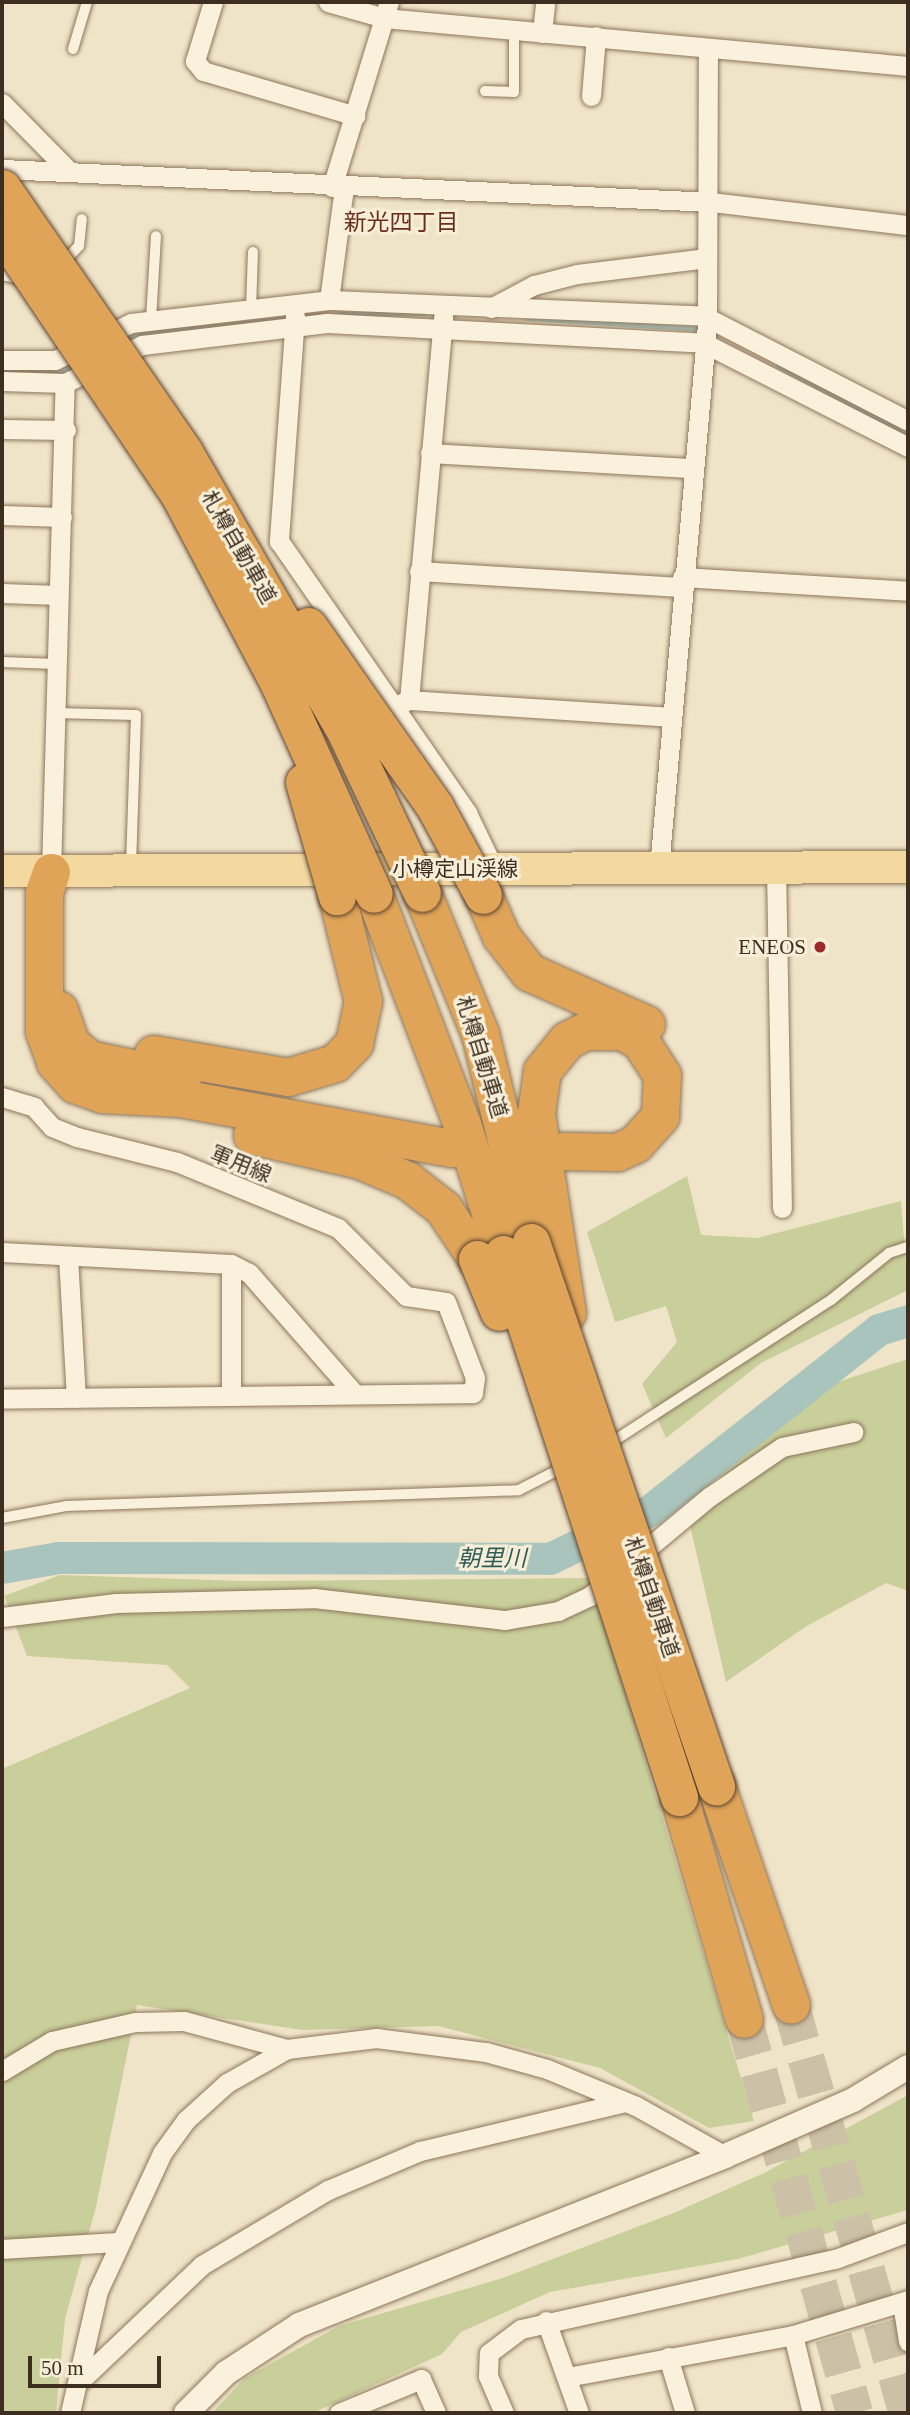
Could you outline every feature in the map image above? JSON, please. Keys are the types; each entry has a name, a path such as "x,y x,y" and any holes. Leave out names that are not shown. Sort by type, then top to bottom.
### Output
{"highway":[{"name":"札樽自動車道","path":"2,188 184,452 352,744 422,893 483,1045 516,1247 631,1649 679,1797 744,2019"},
{"name":"札樽自動車道","path":"2,232 180,496 279,684 374,894 462,1124 516,1247 565,1345 791,2005"},
{"path":"51,872 44,892 48,1047 64,1074 102,1094 384,1168 443,1208 516,1247 542,1071 567,1040 585,1031 622,1031 640,1041 662,1075 660,1116 635,1144 617,1152 563,1160 617,1171 656,1152 681,1116 681,1068 652,1027 529,972 501,936 489,882 184,452"},
{"path":"59,990 69,1022 89,1040 266,1075 321,1070 354,1043 363,1015 337,895 277,703 180,496"},
{"path":"51,872 64,892 59,990 65,1034 89,1059 447,1138 181,1098 102,1094"}],"main road":[{"name":"小樽定山渓線","path":"2,871 489,882 659,868 908,867"}],"street":[{"path":"213,2 198,67 356,116"},
{"path":"328,2 514,31 596,36 908,66"},
{"path":"541,33 545,2"},
{"path":"329,300 338,187 387,10"},
{"path":"591,96 596,36"},
{"path":"659,868 681,582 705,330 711,202 708,48"},
{"path":"2,103 69,171"},
{"path":"2,169 338,187 711,202 908,225"},
{"path":"490,308 517,292 576,274 707,258"},
{"path":"2,381 65,383 142,345 294,315 329,300 442,317 490,308 705,330 853,405 908,447"},
{"path":"2,360 45,363 131,323 251,309 294,315 442,317 705,330 853,405 908,421"},
{"path":"294,315 279,541 401,703 467,813 489,882"},
{"path":"401,703 419,571 442,317"},
{"path":"51,872 58,595 66,430 65,383"},
{"path":"2,429 66,430"},
{"path":"430,453 693,468"},
{"path":"2,515 62,517"},
{"path":"419,571 908,591"},
{"path":"2,593 58,595"},
{"path":"401,703 671,717"},
{"path":"776,867 782,1208"},
{"name":"軍用線","path":"2,1097 34,1107 52,1127 77,1137 177,1162 338,1228 406,1296 446,1302 475,1378 473,1393 355,1394"},
{"path":"2,1252 231,1264 249,1273 355,1394"},
{"path":"68,1256 76,1398"},
{"path":"231,1264 231,1396"},
{"path":"2,1399 355,1394"},
{"path":"2,1617 116,1603 314,1598 505,1620 558,1611 590,1596 709,1497 782,1447 853,1432"},
{"path":"2,2071 52,2041 135,2022 184,2021 287,2049"},
{"path":"70,2413 82,2379 98,2291 116,2242 186,2120 227,2083 287,2049 348,2039 421,2039 547,2068 725,2156"},
{"path":"186,2413 226,2373 299,2325 725,2156 853,2100 908,2067"},
{"path":"82,2379 201,2265 328,2190 420,2151 622,2103"},
{"path":"504,2413 488,2376 489,2353 501,2339 546,2321 835,2259 908,2232"},
{"path":"2,2249 116,2242"},
{"path":"567,2377 793,2334 905,2302 908,2342"},
{"path":"546,2321 579,2413"},
{"path":"793,2334 812,2413"},
{"path":"668,2357 685,2413"},
{"path":"339,2413 421,2379 436,2413"}],"lane":[{"path":"73,50 88,2"},
{"path":"485,91 514,92 514,31"},
{"path":"2,275 23,280 54,273 79,246 82,219"},
{"path":"151,320 156,236"},
{"path":"251,309 253,252"},
{"path":"2,662 56,664"},
{"path":"55,713 136,715 131,872"},
{"path":"591,1453 797,1322 889,1253 908,1247"},
{"path":"2,1518 66,1506 519,1490 579,1459"}],"green space":[{"path":"687,1176 701,1235 757,1238 901,1201 908,1290 761,1363 666,1438 642,1384 677,1342 666,1306 615,1322 587,1232"},
{"path":"908,1359 908,1591 886,1583 805,1627 726,1682 686,1508 822,1387"},
{"path":"60,1575 243,1581 590,1578 754,2121 709,2128 600,2068 438,2026 302,2030 137,2005 96,2207 65,2319 56,2413 2,2413 2,1769 190,1688 167,1665 27,1656 4,1596"},
{"path":"908,2095 908,2210 738,2259 550,2292 461,2332 442,2354 313,2413 212,2413 245,2378 339,2326 503,2278 671,2214 764,2173"}],"waterway":[{"path":"339,314 424,313"},
{"path":"121,341 136,334 319,315"},
{"path":"528,318 703,329"},
{"path":"2,371 57,373 75,364"},
{"path":"778,365 908,434"},
{"name":"朝里川","path":"2,1568 59,1558 550,1559 650,1511 879,1330 908,1321"}],"tunnel":[{"path":"791,2005 907,2413"},
{"path":"744,2019 855,2413"}],"place":[{"name":"ENEOS","path":"820,947"}],"district":[{"name":"新光四丁目","path":"401,223"}]}
